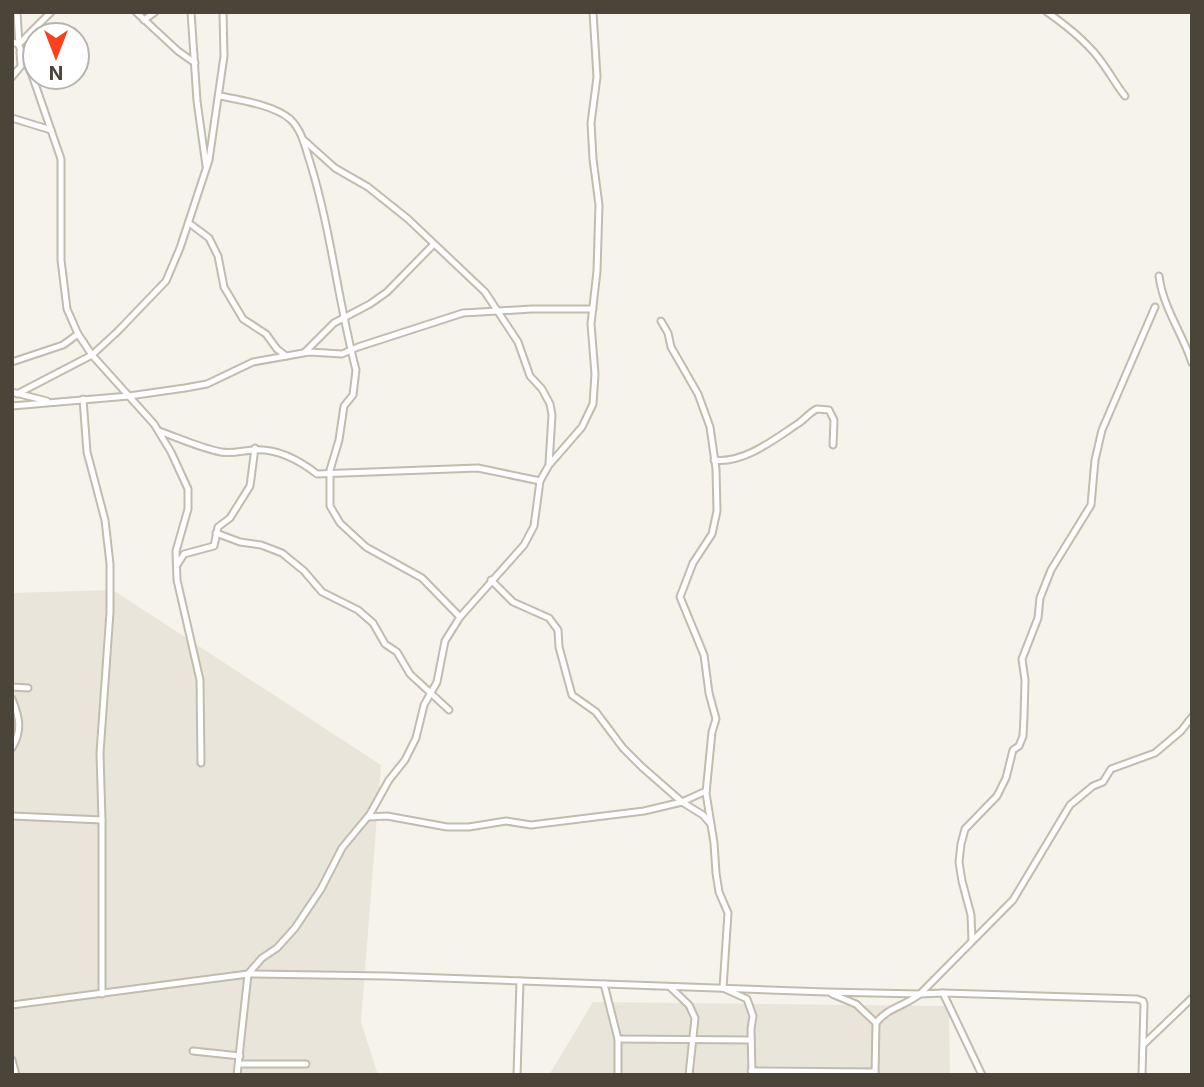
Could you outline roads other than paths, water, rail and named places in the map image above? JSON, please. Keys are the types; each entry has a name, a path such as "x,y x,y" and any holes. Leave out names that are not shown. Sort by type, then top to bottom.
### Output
{"street":[{"path":"12,77 21,66 17,44 17,12"},
{"path":"17,44 51,12"},
{"path":"136,12 177,51 195,63"},
{"path":"144,20 155,12"},
{"path":"191,12 198,114 206,169"},
{"path":"15,393 92,355 166,281 189,223 206,169 225,56 223,12"},
{"path":"237,1075 248,974 295,929 321,889 342,848 368,817 389,780 411,751 424,705 438,678 445,642 460,617 519,552 534,526 540,481 549,465 582,427 593,404 595,374 590,336 597,271 599,205 591,123 597,77 593,12"},
{"path":"1047,12 1088,47 1125,96"},
{"path":"17,44 32,75 61,159 63,174 60,242 67,309 78,334 92,355 158,431 171,452 189,495 176,551 176,568 179,593 200,680 201,763"},
{"path":"220,96 246,100 290,119 303,139 335,168 368,187 408,219 433,245 476,281 518,342 530,376 542,388 550,404 552,415 549,465"},
{"path":"12,118 51,130"},
{"path":"303,139 318,185 356,376 353,395 344,406 330,473 331,506 340,523 373,552 422,578 460,617"},
{"path":"189,223 209,238 218,256 224,287 243,320 265,334 286,356"},
{"path":"305,352 328,327 387,292 433,245"},
{"path":"1159,276 1161,295 1192,363"},
{"path":"972,941 971,915 959,862 965,829 997,796 1006,778 1013,750 1019,746 1024,717 1021,659 1038,618 1040,598 1051,570 1091,505 1095,460 1102,430 1155,307"},
{"path":"12,406 129,396 207,384 249,363 305,352 342,354 463,313 546,308 593,309"},
{"path":"662,321 677,360 698,394 713,435 716,469 715,522 705,546 693,563 680,597 702,647 716,719 712,732 706,791 719,892 728,913 723,988"},
{"path":"12,362 63,345 78,334"},
{"path":"15,393 54,403"},
{"path":"83,399 87,452 105,520 110,564 110,612 100,753 102,994"},
{"path":"714,460 723,461 742,456 778,437 817,409 829,410 833,417 833,445"},
{"path":"158,431 219,452 234,454 254,449 283,454 301,462 317,474 478,468 540,481"},
{"path":"176,568 182,555 214,546 218,527 230,518 250,486 254,449"},
{"path":"716,469 723,461"},
{"path":"216,533 282,553 304,571 323,592 358,610 373,623 385,643 397,652 410,674 449,710"},
{"path":"491,580 521,608 549,618 558,630 559,647 572,695 596,712 623,748 682,802 707,818 710,823"},
{"path":"12,687 28,688"},
{"path":"12,699 20,724 19,736 12,748"},
{"path":"723,988 747,999 753,1016 752,1073 875,1074 876,1023 885,1012 907,1004 920,994 1013,900 1070,805 1093,786 1103,782 1111,769 1155,753 1192,718"},
{"path":"368,817 387,816 447,827 469,827 506,821 531,825 644,811 682,802 706,791"},
{"path":"12,816 102,820"},
{"path":"12,1005 248,974 1143,1001 1142,1075"},
{"path":"516,1075 520,981"},
{"path":"604,984 618,1039 618,1075"},
{"path":"670,987 693,1010 695,1018 689,1075"},
{"path":"826,992 856,1004 876,1023"},
{"path":"943,993 982,1075"},
{"path":"1143,1044 1192,998"},
{"path":"618,1039 751,1040"},
{"path":"193,1051 240,1056"},
{"path":"12,1060 16,1075"},
{"path":"239,1064 306,1064"}]}
